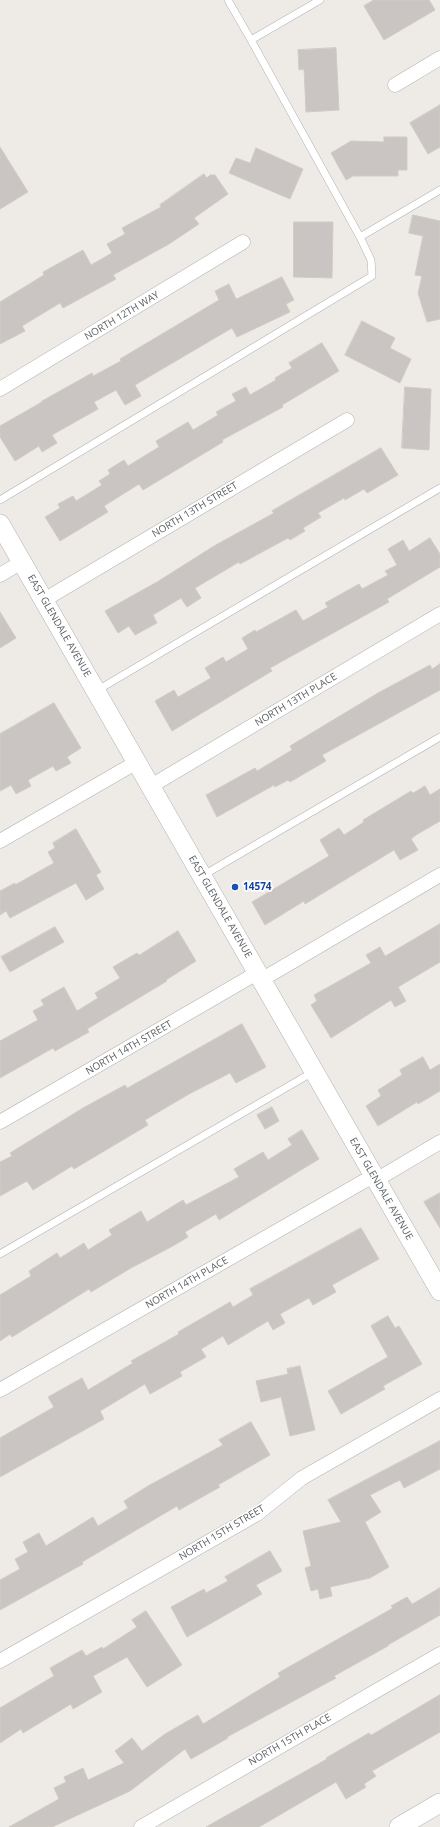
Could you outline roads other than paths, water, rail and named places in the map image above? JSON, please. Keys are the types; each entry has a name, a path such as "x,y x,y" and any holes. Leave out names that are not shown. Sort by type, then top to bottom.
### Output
{"main road":[{"name":"EAST GLENDALE AVENUE","path":"0,524 313,1072 438,1283"},
{"path":"399,1827 440,1803"}],"street":[{"path":"396,85 440,58"},
{"name":"NORTH 12TH WAY","path":"0,390 243,242"},
{"name":"NORTH 13TH STREET","path":"44,600 347,420"},
{"path":"0,575 22,562"},
{"name":"NORTH 13TH PLACE","path":"151,786 440,614"},
{"path":"0,842 137,762"},
{"name":"NORTH 14TH STREET","path":"0,1122 440,875"},
{"name":"NORTH 14TH PLACE","path":"0,1390 440,1142"},
{"name":"NORTH 15TH STREET","path":"0,1661 257,1514 302,1478 440,1399"},
{"name":"NORTH 15TH PLACE","path":"141,1827 440,1654"}],"lane":[{"path":"0,500 372,276 371,260 360,237 228,0"},
{"path":"251,40 320,0"},
{"path":"360,237 440,190"},
{"path":"96,692 440,488"},
{"path":"202,876 440,737"},
{"path":"0,1254 313,1072"}],"place":[{"name":"14574","path":"235,887"}]}
